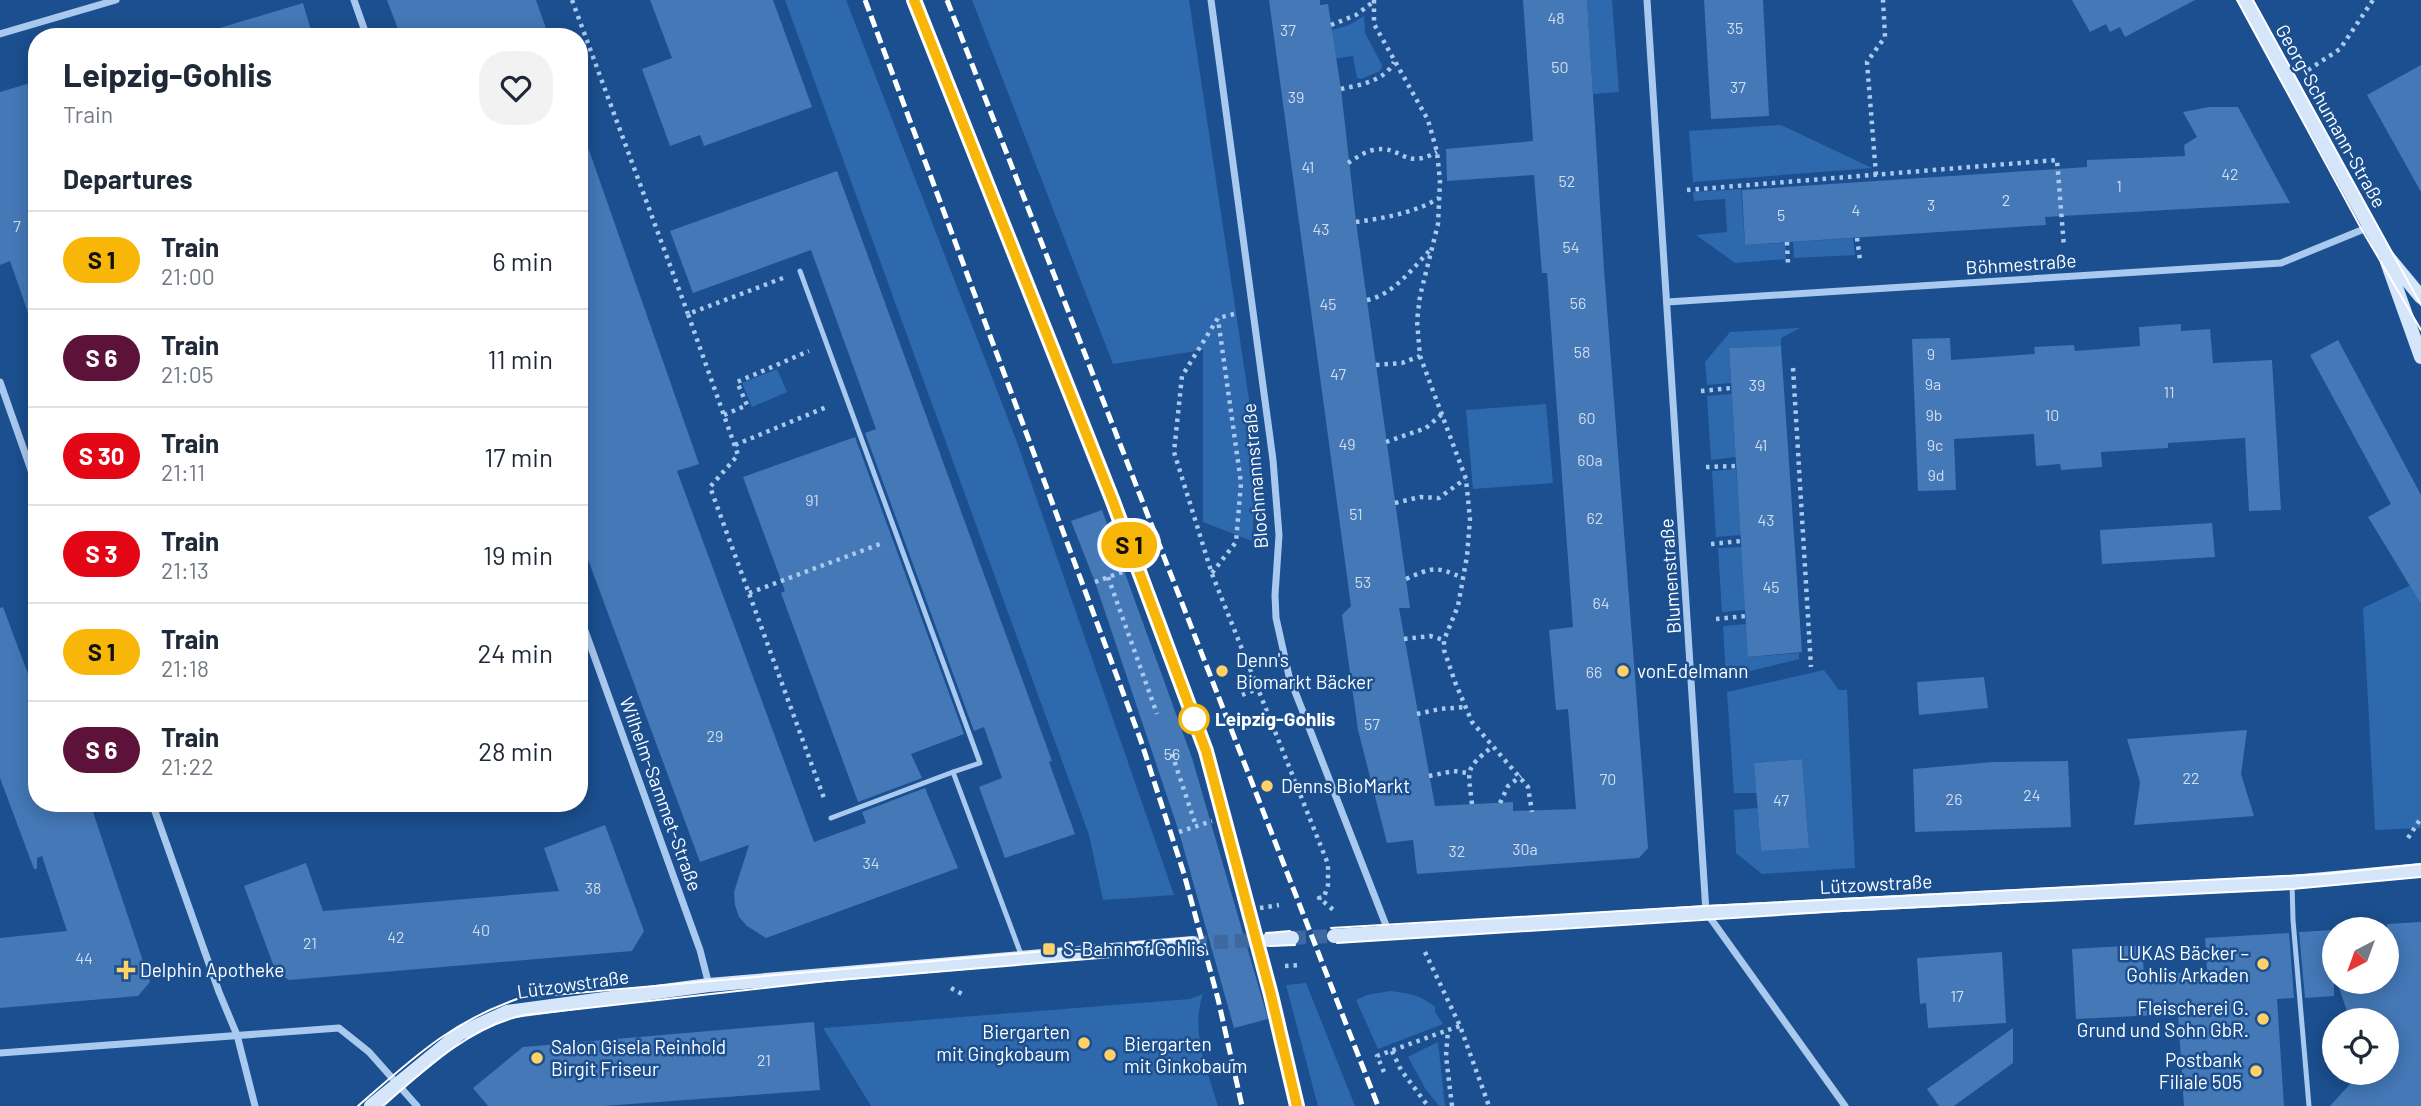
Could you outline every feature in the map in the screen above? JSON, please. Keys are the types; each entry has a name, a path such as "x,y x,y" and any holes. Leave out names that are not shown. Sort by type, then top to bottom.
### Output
{"main road":[{"name":"Georg-Schumann-Straße","path":"2245,0 2383,251 2421,357"},
{"name":"Georg-Schumann-Straße","path":"2383,251 2421,297"},
{"name":"Lützowstraße","path":"1334,936 1706,912 2292,883 2421,870"},
{"path":"1268,940 1292,938"},
{"name":"Lützowstraße","path":"370,1106 459,1034 507,1012 709,985 1193,943"}],"street":[{"path":"0,34 116,0"},
{"path":"354,0 364,28"},
{"name":"Blochmannstraße","path":"1211,0 1273,460 1279,535 1276,618 1289,676 1389,933"},
{"name":"Blumenstraße","path":"1647,0 1706,912"},
{"name":"Böhmestraße","path":"1667,302 2281,262 2370,227"},
{"path":"0,382 28,461"},
{"name":"Wilhelm-Sammet-Straße","path":"588,639 701,950 709,985"},
{"path":"155,812 237,1035 255,1106"},
{"path":"1706,912 1845,1106"},
{"path":"0,1052 339,1028 369,1052 417,1106"}],"lane":[{"path":"800,271 980,763 831,818"},
{"path":"953,772 1022,957"},
{"path":"2292,883 2309,1106"}],"path":[{"path":"572,0 582,28"},
{"path":"1876,175 1867,62 1885,37 1883,0"},
{"path":"2290,82 2340,49 2373,0"},
{"path":"1331,26 1356,15 1374,1"},
{"path":"1374,1 1374,24 1428,120 1437,152 1440,198 1437,224 1420,296 1417,321 1420,356 1466,479 1469,519 1464,579 1458,606 1444,640 1444,650 1472,722 1521,776 1528,787 1532,811"},
{"path":"588,43 735,445 738,455 710,487 831,818"},
{"path":"1341,89 1367,83 1389,71 1394,61"},
{"path":"1348,163 1374,150 1397,152 1409,159 1418,160 1437,152"},
{"path":"1687,190 2057,160 2064,247"},
{"path":"1356,222 1428,205 1440,198"},
{"path":"1857,238 1860,260"},
{"path":"1787,242 1788,264"},
{"path":"1367,300 1389,291 1432,248"},
{"path":"688,314 800,271"},
{"path":"1252,310 1218,318 1182,376 1174,452 1212,574 1328,864 1328,885 1324,897 1319,898"},
{"path":"1212,574 1236,542 1241,484 1218,318"},
{"path":"724,415 747,405 737,382 826,344"},
{"path":"1376,365 1402,363 1420,356"},
{"path":"1793,368 1811,667"},
{"path":"1701,391 1731,388"},
{"path":"735,445 846,399"},
{"path":"1386,442 1426,428 1442,414"},
{"path":"1706,467 1736,466"},
{"path":"1395,503 1420,497 1439,498 1466,479"},
{"path":"749,593 897,538"},
{"path":"1711,544 1741,541"},
{"path":"1406,579 1434,568 1446,570 1464,579"},
{"path":"1095,582 1125,571"},
{"path":"1108,577 1157,714"},
{"path":"1716,619 1746,616"},
{"path":"1404,639 1430,636 1444,640"},
{"path":"1242,695 1257,689"},
{"path":"1418,715 1440,709 1465,707"},
{"path":"1472,804 1468,773 1470,765 1493,746"},
{"path":"1172,754 1196,826"},
{"path":"1429,776 1454,771 1468,773"},
{"path":"1500,803 1508,786 1521,776"},
{"path":"2409,838 2421,818"},
{"path":"1179,831 1212,821"},
{"path":"1260,908 1279,905"},
{"path":"1417,931 1460,1026 1489,1106"},
{"path":"1384,1072 1377,1056 1460,1026"},
{"path":"1448,1030 1446,1056 1452,1106"},
{"path":"1392,1051 1401,1070 1428,1106"}],"shaded area":[{"path":"785,0 846,0 1017,442 1174,895 1103,900 1089,835"},
{"path":"972,0 1189,0 1257,453 1252,541 1203,522 1203,350 1113,364"},
{"path":"1587,0 1612,0 1619,92 1593,94"},
{"path":"1364,16 1365,33 1382,65 1380,71 1361,79 1357,78 1353,56 1332,59 1332,30 1349,25"},
{"path":"1781,125 1872,168 1693,182 1689,131"},
{"path":"1741,189 1745,245 1785,243 1786,259 1735,263 1696,235 1727,232 1725,199 1694,201 1693,192"},
{"path":"1853,238 1855,255 1794,258 1793,242"},
{"path":"1800,328 1781,338 1781,346 1729,348 1731,383 1707,385 1705,362 1730,332"},
{"path":"777,369 787,392 752,407 742,383"},
{"path":"1732,394 1736,457 1711,460 1707,396"},
{"path":"1546,404 1553,483 1473,489 1466,410"},
{"path":"1736,469 1741,535 1716,537 1712,471"},
{"path":"1742,547 1746,610 1722,612 1718,548"},
{"path":"2421,580 2421,828 2375,830 2363,608"},
{"path":"1746,624 1749,657 1799,653 1799,659 1726,677 1723,626"},
{"path":"1824,670 1839,690 1847,690 1855,868 1762,874 1736,853 1734,810 1758,808 1761,851 1809,848 1802,759 1754,763 1757,793 1734,793 1727,692"},
{"path":"1306,983 1355,1106 1318,1106 1286,985"},
{"path":"1390,991 1414,995 1430,1003 1435,1007 1435,1012 1443,1024 1378,1049 1356,1000"},
{"path":"1203,994 1199,1008 1199,1036 1218,1106 871,1106 823,1028 1190,999"},
{"path":"1438,1042 1445,1106 1439,1106 1425,1088 1408,1057"}],"building":[{"path":"387,0 536,0 546,28 398,28"},
{"path":"650,0 773,0 812,107 704,146 700,135 670,146 642,69 672,58"},
{"path":"1269,0 1320,0 1320,5 1328,4 1410,608 1399,608 1435,806 1513,802 1513,811 1576,809 1568,709 1556,710 1549,630 1573,627 1547,273 1542,273 1534,175 1447,181 1446,149 1533,141 1523,0 1587,0 1604,269 1648,848 1639,858 1417,874 1413,840 1387,843 1358,730 1342,615 1351,606"},
{"path":"1704,0 1763,0 1769,116 1711,119"},
{"path":"2072,0 2195,0 2125,37 2120,27 2110,32 2106,24 2090,32"},
{"path":"303,3 310,28 220,28"},
{"path":"2421,65 2421,192 2367,95"},
{"path":"28,84 28,313 10,261 0,265 0,92"},
{"path":"2209,107 2238,107 2290,203 2045,217 2046,225 1745,245 1742,190 2087,167 2087,160 2185,156 2184,145 2197,137 2183,112"},
{"path":"588,147 699,464 677,471 814,842 866,823 862,812 925,788 958,868 766,938 747,926 739,917 735,905 734,892 749,845 700,862 588,559"},
{"path":"837,171 1052,761 1049,762 1075,834 1005,858 979,787 1002,778 984,727 974,731 865,433 876,429 811,250 693,293 670,231"},
{"path":"2181,324 2181,331 2210,329 2213,363 2272,360 2281,510 2249,511 2245,438 2168,443 2168,448 2101,452 2102,467 2061,470 2060,464 2036,466 2034,434 1954,439 1956,490 1918,491 1912,339 1950,338 1951,360 2035,354 2034,347 2074,345 2075,351 2140,346 2139,327"},
{"path":"2338,340 2421,495 2421,604 2368,517 2391,504 2310,355"},
{"path":"1781,346 1802,652 1748,657 1729,348"},
{"path":"855,437 964,734 911,754 922,778 858,802 781,593 785,591 743,477"},
{"path":"1102,510 1192,758 1268,1019 1234,1028 1179,832 1095,582 1071,521"},
{"path":"2212,523 2215,557 2102,564 2100,530"},
{"path":"3,607 28,674 28,812 93,812 150,982 138,996 0,1008 0,938 67,931 42,856 37,858 37,869 34,869 0,778 0,608"},
{"path":"1984,677 1988,708 1919,715 1917,682"},
{"path":"2247,730 2241,774 2254,816 2134,825 2140,782 2127,739"},
{"path":"1802,759 1809,848 1761,851 1754,763"},
{"path":"2068,761 2071,827 1915,832 1913,769 1993,762"},
{"path":"605,825 644,931 632,951 289,980 276,972 244,886 306,863 323,911 559,891 544,848"},
{"path":"2421,922 2421,1106 2330,1106 2349,1085 2399,1085 2399,1008 2346,1008 2341,994 2399,994 2399,923"},
{"path":"2322,931 2322,994 2334,996 2305,998 2299,932"},
{"path":"2289,933 2294,998 2277,999 2284,1106 2184,1106 2178,1014 2076,1019 2072,949 2142,945 2144,975 2207,971 2205,938"},
{"path":"2002,952 2006,1023 1928,1028 1926,1003 1920,1004 1917,958"},
{"path":"814,1022 820,1090 604,1106 488,1106 473,1088 523,1047"},
{"path":"2013,1028 2013,1063 1954,1106 1939,1106 1927,1089"}],"tunnel":[{"path":"1292,938 1334,936"},
{"path":"1193,943 1268,940"}],"tram line":[{"path":"2237,0 2362,230 2421,330"},
{"path":"2253,0 2421,305"},
{"path":"1331,928 2324,874 2421,864"},
{"path":"1337,943 1842,911 2292,889 2421,877"},
{"path":"1266,933 1290,931"},
{"path":"358,1106 415,1057 452,1030 520,998 1191,938"},
{"path":"1270,946 1295,945"},
{"path":"383,1106 431,1064 467,1039 485,1029 525,1015 827,981 1195,950"}],"railway":[{"path":"865,0 1141,741 1184,874 1218,999 1242,1106"},
{"path":"914,0 1112,499 1206,751 1271,995 1297,1106"},
{"path":"947,0 1378,1106"}],"train":[{"path":"914,0 1112,499 1206,751 1271,995 1297,1106"}],"place":[{"name":"Denn's Biomarkt Bäcker","path":"1222,671"},
{"name":"vonEdelmann","path":"1623,671"},
{"name":"Leipzig-Gohlis","path":"1194,719"},
{"name":"Denns BioMarkt","path":"1267,786"},
{"name":"S-Bahnhof Gohlis","path":"1049,949"},
{"name":"LUKAS Bäcker – Gohlis Arkaden","path":"2263,964"},
{"name":"Delphin Apotheke","path":"126,970"},
{"name":"Fleischerei G. Grund und Sohn GbR.","path":"2263,1019"},
{"name":"Biergarten mit Gingkobaum","path":"1084,1043"},
{"name":"Biergarten mit Ginkobaum","path":"1110,1055"},
{"name":"Salon Gisela Reinhold Birgit Friseur","path":"537,1058"},
{"name":"Postbank Filiale 505","path":"2256,1071"}]}
